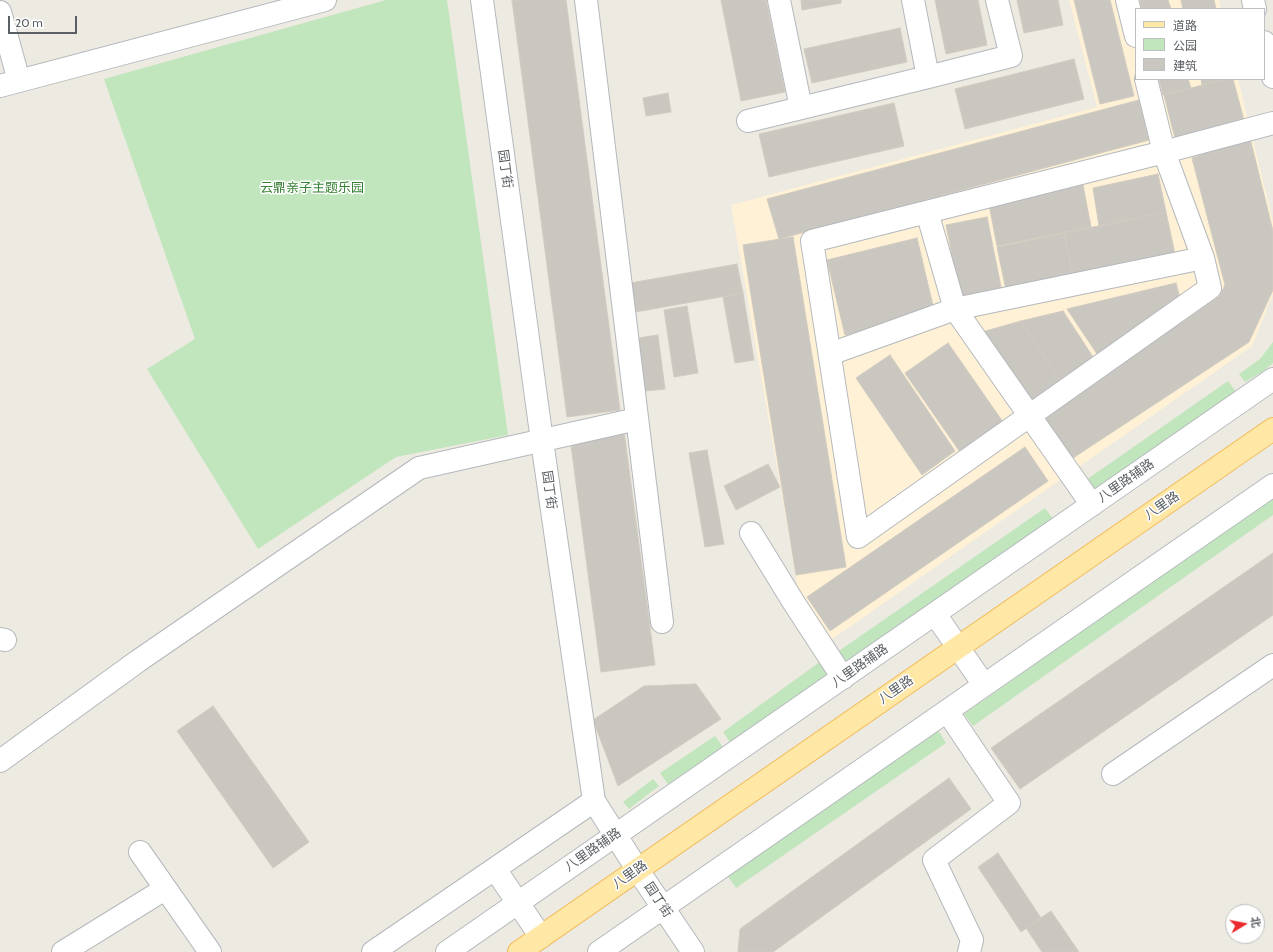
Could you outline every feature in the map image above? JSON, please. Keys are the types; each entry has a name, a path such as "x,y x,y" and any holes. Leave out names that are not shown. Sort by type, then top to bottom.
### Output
{"main road":[{"name":"八里路","path":"519,952 1273,429"}],"street":[{"path":"0,12 10,84 325,0"},
{"name":"园丁街","path":"482,0 542,441 594,801 693,952"},
{"path":"586,0 662,622"},
{"path":"779,0 801,108"},
{"path":"913,0 928,77"},
{"path":"748,121 1011,56 997,0"},
{"path":"1127,0 1135,32"},
{"path":"1265,46 1273,77"},
{"path":"1146,80 1164,152 1203,258 1210,288 858,537 812,241 1164,152 1273,124"},
{"path":"927,212 955,309 1092,505"},
{"path":"830,354 955,309 1203,258"},
{"name":"八里路辅路","path":"446,952 1273,379"},
{"path":"0,761 138,661 419,468 638,419"},
{"path":"599,952 1273,485"},
{"path":"751,533 794,604 843,678"},
{"path":"935,614 984,685"},
{"path":"1113,774 1273,665"},
{"path":"947,711 1009,803 934,860 972,940 969,952"},
{"path":"373,952 594,801"},
{"path":"140,852 210,952"},
{"path":"495,869 541,937"},
{"path":"63,952 165,889"}],"shaded area":[{"path":"1069,0 1219,0 1221,8 1135,8 1135,80 1238,80 1273,222 1273,294 1252,346 828,642 802,614 731,205 1097,107"}],"green space":[{"name":"云鼎亲子主题乐园","path":"386,0 447,0 508,435 396,457 258,549 147,369 195,339 104,79"},
{"path":"1273,342 1273,363 1262,372 1245,382 1239,374 1260,359"},
{"path":"1228,381 1237,393 1088,498 1079,485"},
{"path":"1273,497 1273,515 973,726 964,714"},
{"path":"1045,508 1054,520 844,665 836,653"},
{"path":"821,661 830,673 731,744 723,732"},
{"path":"936,727 946,743 736,888 725,872"},
{"path":"715,736 723,747 668,784 660,773"},
{"path":"653,779 659,786 629,809 623,802"}],"building":[{"path":"512,0 566,0 620,410 567,417"},
{"path":"721,0 766,0 785,92 741,101"},
{"path":"801,0 841,0 841,3 802,10"},
{"path":"935,0 978,0 987,45 946,54"},
{"path":"1017,0 1058,0 1063,25 1024,33"},
{"path":"1074,0 1110,0 1134,96 1100,104"},
{"path":"1140,0 1168,0 1171,8 1142,8"},
{"path":"1181,0 1214,0 1216,8 1183,8"},
{"path":"900,28 907,62 812,83 804,49"},
{"path":"1074,59 1084,99 965,129 955,89"},
{"path":"1159,80 1188,80 1191,88 1163,95"},
{"path":"1201,80 1222,80 1202,85"},
{"path":"1222,80 1233,80 1244,120 1175,138 1164,95"},
{"path":"668,93 671,112 646,116 643,98"},
{"path":"1139,100 1149,140 779,239 767,199"},
{"path":"894,103 904,146 769,177 759,134"},
{"path":"1250,138 1273,231 1273,290 1249,342 1070,460 1042,419 1220,296 1225,285 1192,158"},
{"path":"1158,174 1166,212 1099,226 1093,188"},
{"path":"1083,185 1091,227 997,246 989,204"},
{"path":"1166,212 1175,254 1073,276 1064,233"},
{"path":"987,217 1003,297 962,305 946,225"},
{"path":"1064,233 1073,276 1006,290 997,247"},
{"path":"793,237 846,567 796,575 743,245"},
{"path":"917,238 935,314 845,335 827,260"},
{"path":"737,264 743,293 630,313 625,284"},
{"path":"1176,283 1181,302 1099,357 1067,309"},
{"path":"743,293 754,360 735,363 723,297"},
{"path":"687,306 698,373 674,377 664,310"},
{"path":"1063,311 1095,360 1062,383 1021,321"},
{"path":"1021,321 1062,383 1030,404 982,332"},
{"path":"658,335 665,389 645,391 638,338"},
{"path":"948,343 1003,422 960,452 905,373"},
{"path":"890,355 955,451 922,475 856,378"},
{"path":"624,431 655,665 601,672 570,438"},
{"path":"1025,447 1048,481 830,631 807,597"},
{"path":"707,450 724,544 705,547 689,453"},
{"path":"768,464 780,487 736,510 724,486"},
{"path":"1273,553 1273,615 1020,789 991,748"},
{"path":"696,684 721,719 618,786 593,720 644,686"},
{"path":"213,706 309,842 273,868 177,731"},
{"path":"949,778 971,809 773,952 738,952 740,929"},
{"path":"998,853 1041,918 1021,932 978,867"},
{"path":"1051,911 1079,952 1042,952 1026,928"}]}
